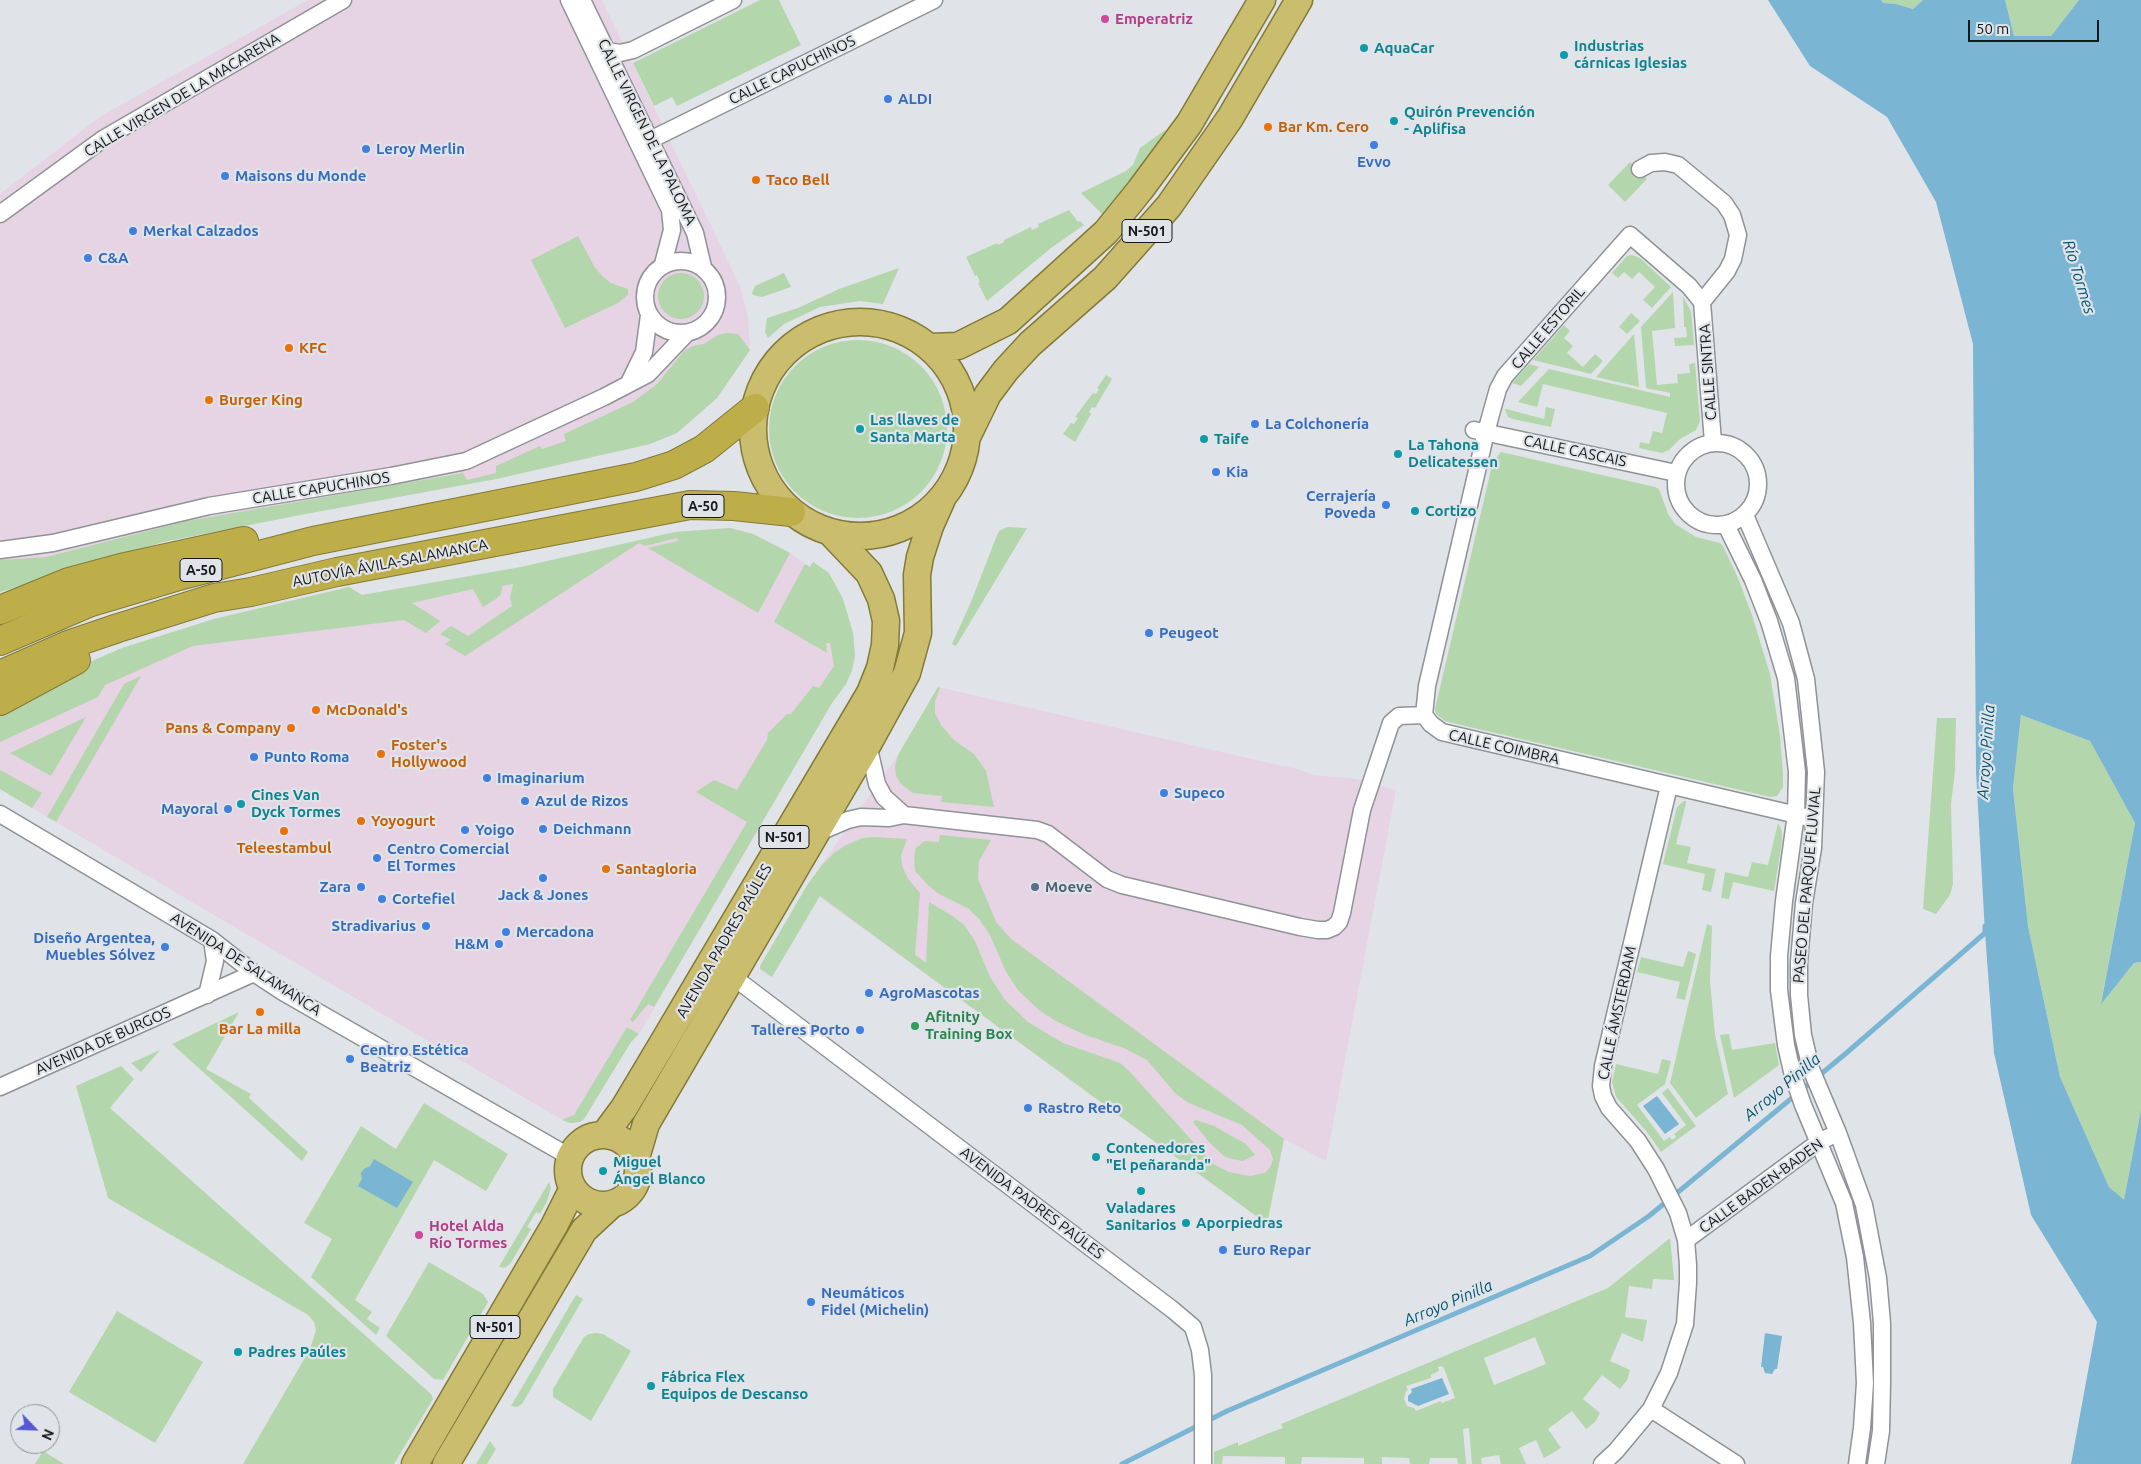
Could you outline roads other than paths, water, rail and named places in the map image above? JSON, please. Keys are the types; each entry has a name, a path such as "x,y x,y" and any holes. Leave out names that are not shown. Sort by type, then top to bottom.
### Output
{"highway":[{"name":"N-501","path":"929,347 958,346 1008,321 1078,260 1106,232 1189,124 1262,0"},
{"name":"N-501","path":"967,438 988,394 1006,370 1030,344 1105,278 1169,206 1230,118 1299,0"},
{"path":"871,322 898,329 914,336 929,347 946,365 959,388 966,412 967,438 959,470 942,499 919,519 891,532 861,537 831,533 810,525 791,512 771,491 758,465 753,437 754,408 762,385 775,364 794,345 817,331 844,323 871,322"},
{"name":"A-50","path":"0,640 92,602 175,577 313,541 636,478 674,465 704,448 754,408"},
{"name":"AVENIDA PADRES PAÚLES","path":"636,1158 646,1124 868,744 907,673 915,649 918,632 917,575 920,557 930,526 942,499"},
{"name":"AUTOVÍA ÁVILA-SALAMANCA","path":"0,676 68,645 214,598 252,592 337,572 690,505 734,506 791,512"},
{"path":"0,610 69,582 189,552 315,526 409,522"},
{"name":"AVENIDA PADRES PAÚLES","path":"604,1135 624,1108 870,693 880,668 885,645 886,621 882,599 869,573 831,533"},
{"path":"0,700 77,659 125,641 216,612 252,592"},
{"path":"611,1205 596,1205 583,1199 573,1188 568,1173 570,1157 578,1146 590,1138 604,1135 617,1138 628,1146 636,1158"},
{"name":"N-501","path":"446,1464 584,1230 611,1205 621,1201 635,1184 638,1174 636,1158"},
{"name":"N-501","path":"415,1464 554,1226 573,1188"}],"street":[{"name":"CALLE VIRGEN DE LA MACARENA","path":"0,214 104,138 343,0"},
{"name":"CALLE VIRGEN DE LA PALOMA","path":"569,0 670,210 672,230 664,264"},
{"name":"CALLE VIRGEN DE LA PALOMA","path":"582,0 695,233 704,267"},
{"path":"608,51 620,53 633,50 733,0"},
{"name":"CALLE CAPUCHINOS","path":"650,140 934,0"},
{"name":"CALLE SINTRA","path":"1640,169 1651,163 1665,162 1678,165 1724,202 1732,215 1738,235 1733,259 1727,271 1702,302"},
{"name":"CALLE SINTRA","path":"1630,235 1688,286 1702,302 1713,442"},
{"name":"CALLE ESTORIL","path":"1480,431 1505,376 1630,235"},
{"path":"677,260 691,261 704,267 713,278 718,291 716,307 708,322 698,329 687,333 672,332 659,326 649,315 644,300 646,284 653,273 664,264 677,260"},
{"path":"628,383 644,352 649,315"},
{"name":"CALLE CAPUCHINOS","path":"0,550 53,543 209,506 391,476 466,461 604,397 648,374 687,333"},
{"path":"814,834 848,820 861,817 889,818 904,815 1037,830 1048,834 1107,879 1122,885 1300,927 1327,930 1334,927 1339,922 1342,913 1362,810 1391,723 1399,716 1424,715 1428,686 1480,431"},
{"name":"CALLE CASCAIS","path":"1480,431 1676,474"},
{"path":"1713,442 1730,444 1745,453 1755,467 1758,484 1755,501 1745,515 1726,525 1712,526 1698,522 1687,514 1678,502 1675,488 1676,474 1684,458 1697,447 1713,442"},
{"name":"PASEO DEL PARQUE FLUVIAL","path":"1745,515 1791,623 1806,679 1816,772 1812,853 1804,902 1799,962 1799,995 1803,1035 1811,1069 1838,1133 1864,1205 1878,1278 1882,1323 1882,1382 1881,1431 1876,1464"},
{"name":"PASEO DEL PARQUE FLUVIAL","path":"1726,525 1756,588 1769,621 1786,678 1797,772 1796,814 1784,900 1779,956 1779,990 1786,1045 1793,1076 1803,1105 1844,1202 1858,1277 1865,1383 1857,1464"},
{"name":"CALLE COIMBRA","path":"1424,715 1431,724 1442,732 1814,819"},
{"path":"868,744 878,784 884,797 904,815"},
{"name":"CALLE ÁMSTERDAM","path":"1602,1464 1616,1452 1650,1409 1669,1373 1684,1324 1688,1283 1686,1240 1678,1213 1666,1187 1638,1141 1609,1108 1600,1086 1668,786"},
{"name":"AVENIDA DE SALAMANCA","path":"0,814 212,940 254,974 570,1157"},
{"path":"207,995 215,961 212,940"},
{"name":"AVENIDA DE BURGOS","path":"0,1088 254,974"},
{"name":"AVENIDA PADRES PAÚLES","path":"732,976 1174,1310 1193,1328 1200,1350 1203,1375 1203,1464"},
{"name":"CALLE BADEN-BADEN","path":"1686,1240 1819,1142 1838,1133"},
{"path":"1650,1409 1736,1464"}],"water":[{"name":"Río Tormes","path":"1768,0 1881,0 1883,3 1896,4 1913,9 1923,0 2005,0 2014,36 2051,36 2079,0 2141,0 2141,962 2134,963 2101,1004 2135,823 2090,741 2021,715 2013,789 2028,926 2060,1077 2109,1187 2124,1200 2141,1110 2141,1464 2071,1464 2097,1322 2031,1215 1994,1053 1976,771 1973,344 1936,202 1887,117 1810,66"},
{"path":"1657,1096 1679,1124 1665,1134 1643,1106"},
{"path":"374,1159 413,1182 397,1208 358,1186 362,1179 361,1173 370,1166"},
{"path":"1765,1333 1782,1336 1777,1369 1772,1374 1765,1373 1763,1367 1761,1367"},
{"path":"1442,1378 1449,1394 1418,1406 1408,1401 1408,1396 1412,1392 1411,1389"}],"waterway":[{"name":"Arroyo Pinilla","path":"1122,1464 1227,1411 1590,1256 1649,1216 1844,1055 1985,933 1985,926"}],"place":[{"name":"Emperatriz","path":"1105,19"},
{"name":"AquaCar","path":"1364,48"},
{"name":"Industrias cárnicas Iglesias","path":"1564,55"},
{"name":"ALDI","path":"888,99"},
{"name":"Quirón Prevención - Aplifisa","path":"1394,121"},
{"name":"Bar Km. Cero","path":"1268,127"},
{"name":"Evvo","path":"1374,145"},
{"name":"Leroy Merlin","path":"366,149"},
{"name":"Maisons du Monde","path":"225,176"},
{"name":"Taco Bell","path":"756,180"},
{"name":"Merkal Calzados","path":"133,231"},
{"name":"C&A","path":"88,258"},
{"name":"KFC","path":"289,348"},
{"name":"Burger King","path":"209,400"},
{"name":"La Colchonería","path":"1255,424"},
{"name":"Las llaves de Santa Marta","path":"860,429"},
{"name":"Taife","path":"1204,439"},
{"name":"La Tahona Delicatessen","path":"1398,454"},
{"name":"Kia","path":"1216,472"},
{"name":"Cerrajería Poveda","path":"1386,505"},
{"name":"Cortizo","path":"1415,511"},
{"name":"Peugeot","path":"1149,633"},
{"name":"McDonald's","path":"316,710"},
{"name":"Pans & Company","path":"291,728"},
{"name":"Foster's Hollywood","path":"381,754"},
{"name":"Punto Roma","path":"254,757"},
{"name":"Imaginarium","path":"487,778"},
{"name":"Supeco","path":"1164,793"},
{"name":"Azul de Rizos","path":"525,801"},
{"name":"Cines Van Dyck Tormes","path":"241,804"},
{"name":"Mayoral","path":"228,809"},
{"name":"Yoyogurt","path":"361,821"},
{"name":"Deichmann","path":"543,829"},
{"name":"Yoigo","path":"465,830"},
{"name":"Teleestambul","path":"284,831"},
{"name":"Centro Comercial El Tormes","path":"377,858"},
{"name":"Santagloria","path":"606,869"},
{"name":"Jack & Jones","path":"543,878"},
{"name":"Zara","path":"361,887"},
{"name":"Moeve","path":"1035,887"},
{"name":"Cortefiel","path":"382,899"},
{"name":"Stradivarius","path":"426,926"},
{"name":"Mercadona","path":"506,932"},
{"name":"H&M","path":"499,944"},
{"name":"Diseño Argentea, Muebles Sólvez","path":"165,947"},
{"name":"AgroMascotas","path":"869,993"},
{"name":"Bar La milla","path":"260,1012"},
{"name":"Afitnity Training Box","path":"915,1026"},
{"name":"Talleres Porto","path":"860,1030"},
{"name":"Centro Estética Beatriz","path":"350,1059"},
{"name":"Rastro Reto","path":"1028,1108"},
{"name":"Contenedores \"El peñaranda\"","path":"1096,1157"},
{"name":"Miguel Ángel Blanco","path":"603,1171"},
{"name":"Valadares Sanitarios","path":"1141,1191"},
{"name":"Aporpiedras","path":"1186,1223"},
{"name":"Hotel Alda Río Tormes","path":"419,1235"},
{"name":"Euro Repar","path":"1223,1250"},
{"name":"Neumáticos Fidel (Michelin)","path":"811,1302"},
{"name":"Padres Paúles","path":"238,1352"},
{"name":"Fábrica Flex Equipos de Descanso","path":"651,1386"}]}
